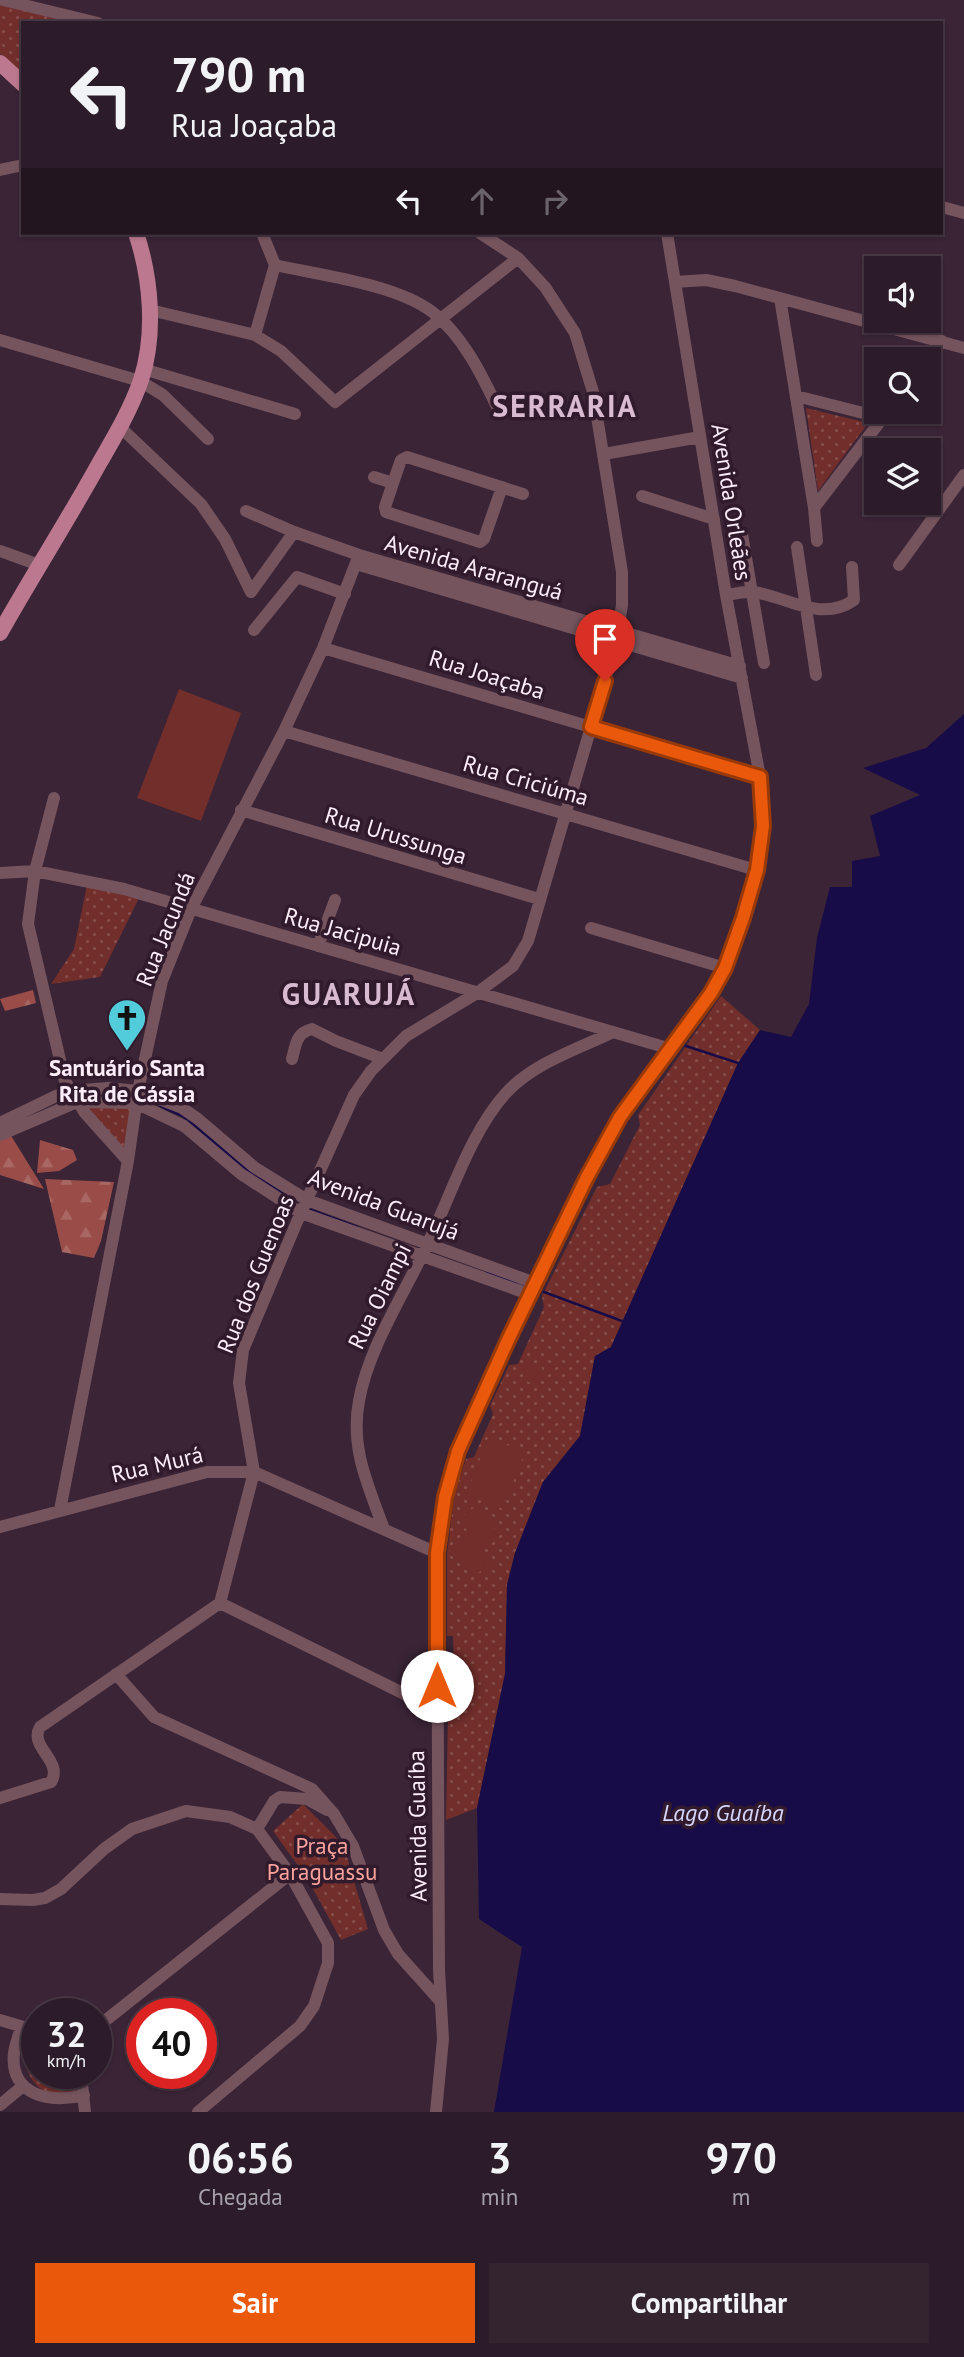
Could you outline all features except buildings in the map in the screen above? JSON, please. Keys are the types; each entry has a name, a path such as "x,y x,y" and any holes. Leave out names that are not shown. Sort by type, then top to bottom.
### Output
{"main road":[{"path":"0,63 21,82"},
{"path":"0,633 120,427 142,375 150,310 144,256 137,235"}],"street":[{"path":"3,0 91,21"},
{"path":"0,170 21,165"},
{"path":"943,207 964,213"},
{"path":"255,335 275,265 263,235"},
{"name":"Rua dos Guenoas","path":"220,1603 254,1472 239,1383 243,1350 354,1096 371,1071 406,1036 477,993 513,966 528,940 618,637 622,572 593,391 575,333 545,287 518,258 483,235"},
{"name":"Avenida Orleães","path":"667,235 726,595 760,777"},
{"path":"150,310 255,335 290,358 335,402 518,258"},
{"path":"275,265 373,287 410,299 429,309 459,340 487,385 500,413"},
{"path":"676,282 706,280 964,348"},
{"path":"780,298 817,541"},
{"path":"0,340 295,414"},
{"path":"938,347 942,341"},
{"path":"142,375 208,439"},
{"path":"796,396 864,410"},
{"path":"814,508 879,424"},
{"path":"120,427 201,504 225,540 251,592 294,532"},
{"path":"604,454 700,437"},
{"path":"502,487 484,539 480,542 386,512 385,507 404,456 502,487 523,494"},
{"path":"899,565 964,475"},
{"path":"374,477 393,483"},
{"path":"642,496 714,519"},
{"name":"Avenida Araranguá","path":"246,511 358,559 741,672"},
{"path":"742,534 764,663"},
{"path":"797,547 816,675"},
{"path":"0,551 39,565"},
{"name":"Rua Jacundá","path":"60,1510 128,1161 137,1097 162,981 191,909 284,731 323,648 358,559"},
{"path":"726,595 752,592 806,607 829,610 851,602 855,595 852,568"},
{"path":"254,630 297,577 345,594"},
{"name":"Rua Joaçaba","path":"323,648 760,777"},
{"name":"Rua Criciúma","path":"284,731 757,870"},
{"name":"Avenida Guaíba","path":"436,2112 443,2039 437,1553 445,1497 458,1451 586,1179 620,1117 711,993 725,968 757,870 763,826 760,777"},
{"path":"54,798 35,871 29,924 65,1081 74,1096 128,1161"},
{"name":"Rua Urussunga","path":"241,810 539,899"},
{"name":"Rua Jacipuia","path":"0,873 35,871 124,889 671,1049"},
{"path":"318,946 335,900"},
{"path":"591,928 725,968"},
{"path":"292,1059 302,1032 312,1029 383,1059"},
{"name":"Rua Oiampi","path":"384,1529 357,1448 358,1402 367,1366 425,1250 481,1128 507,1091 533,1071 613,1032"},
{"name":"Avenida Guarujá","path":"0,1123 56,1096 74,1096 108,1088 182,1108 254,1167 307,1200 425,1250 532,1289"},
{"name":"Avenida Guarujá","path":"0,1135 74,1096"},
{"name":"Avenida Guarujá","path":"137,1097 184,1126 241,1174 301,1213 425,1250"},
{"name":"Rua Murá","path":"0,1527 207,1472 254,1472 437,1553"},
{"path":"0,1798 51,1782 55,1775 55,1768 38,1739 38,1730 220,1603 437,1710"},
{"path":"116,1674 153,1717 312,1788 334,1814 353,1846 384,1930 398,1954 441,2002"},
{"path":"257,1829 274,1801 280,1797 307,1799 334,1814"},
{"path":"0,1899 45,1898 61,1889 104,1849 132,1829 186,1811 230,1817 257,1829 290,1874 328,1943 328,1964 314,2006 300,2026 198,2112"},
{"path":"112,2015 290,1874"},
{"path":"0,2020 21,2027 14,2055 16,2074 21,2083"},
{"path":"0,2105 21,2088"},
{"path":"29,2089 49,2100 84,2095"},
{"path":"83,2089 85,2112"}],"green space":[{"path":"0,4 64,21 21,21 21,72 0,54"},
{"path":"806,408 867,424 818,491"},
{"path":"179,689 241,713 201,821 137,798"},
{"path":"87,885 139,898 100,977 51,984 74,949"},
{"path":"33,990 36,1003 5,1011 0,999"},
{"path":"721,996 760,1030 738,1063 611,1347 595,1356 580,1436 543,1482 515,1553 507,1585 505,1674 477,1808 446,1820 448,1718 455,1714 453,1636 447,1636 447,1554 454,1495 466,1459 474,1457 493,1414 490,1406 509,1365 518,1364 544,1307 542,1296 597,1187 610,1184 640,1125 638,1115"},
{"path":"85,1107 131,1107 126,1155"},
{"path":"10,1134 44,1189 0,1175 0,1138"},
{"path":"40,1140 73,1150 77,1160 59,1171 37,1173"},
{"path":"45,1179 114,1182 101,1241 94,1258 62,1252"},
{"path":"529,1363 537,1363 543,1373 537,1383 529,1383 523,1377 523,1369"},
{"path":"488,1438 525,1452 503,1509 466,1495"},
{"path":"476,1506 497,1532 479,1546 492,1562 474,1576 452,1548 470,1535 459,1519"},
{"name":"Praça Paraguassu","path":"303,1804 336,1837 345,1850 368,1929 341,1940 307,1878 273,1831"},
{"path":"42,2089 78,2089 78,2093 58,2094"}],"water":[{"name":"Lago Guaíba","path":"964,714 964,2112 494,2112 522,1947 479,1919 477,1808 505,1674 507,1585 515,1553 543,1482 580,1436 595,1356 611,1347 738,1063 760,1030 791,1037 809,1004 817,938 830,887 852,887 852,861 880,856 870,816 920,795 863,768 926,748"}],"waterway":[{"path":"686,1046 738,1063"},
{"path":"160,1106 183,1116 247,1170 295,1202"},
{"path":"311,1210 357,1227"},
{"path":"487,1272 517,1283"},
{"path":"544,1292 622,1321"}],"place":[{"name":"Santuário Santa Rita de Cássia","path":"127,1052"}],"district":[{"name":"SERRARIA","path":"565,405"},
{"name":"GUARUJÁ","path":"349,993"}],"route":[{"path":"437,1686 437,1553 445,1497 458,1451 586,1179 620,1117 711,993 725,968 757,870 763,826 760,777 591,727 605,681"}]}
